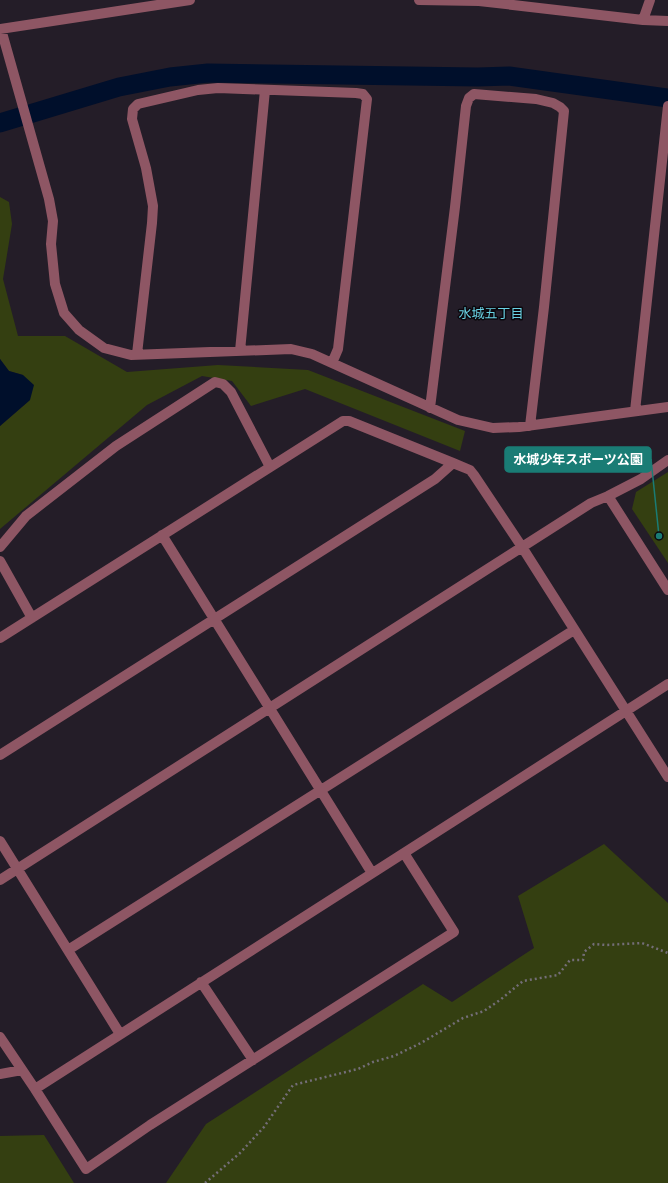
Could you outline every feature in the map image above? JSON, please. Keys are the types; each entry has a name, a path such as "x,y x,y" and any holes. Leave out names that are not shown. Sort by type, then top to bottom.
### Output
{"street":[{"path":"190,0 0,29 49,199 52,221 51,244 54,284 64,313 79,330 104,348 132,355 290,349 312,354 458,420 493,428 530,426 668,407"},
{"path":"419,0 479,1 642,20 668,21"},
{"path":"642,20 650,0"},
{"path":"137,354 153,206 146,168 132,120 133,109 138,104 198,90 218,88 356,92 363,94 367,99 338,349 332,363"},
{"path":"240,351 265,90"},
{"path":"430,408 466,106 469,98 474,94 536,99 553,103 564,111 530,426"},
{"path":"635,411 668,106"},
{"path":"0,547 26,516 116,446 215,382 223,384 231,392 270,467"},
{"path":"0,638 343,421 349,421 470,470 522,547 668,777"},
{"path":"0,880 591,503 641,479 668,460"},
{"path":"0,755 435,479 453,463"},
{"path":"608,496 668,590"},
{"path":"162,535 372,873"},
{"path":"0,561 32,618"},
{"path":"68,950 574,630"},
{"path":"35,1089 668,684"},
{"path":"0,841 120,1034"},
{"path":"0,1037 86,1169 150,1124 454,932 404,853"},
{"path":"201,982 253,1060"},
{"path":"0,1074 22,1070"}],"path":[{"path":"205,1183 240,1153 260,1132 293,1085 358,1069 373,1062 394,1056 421,1043 463,1018 484,1012 523,981 558,976 570,960 583,960 584,952 594,944 606,945 642,943 668,953"}],"green space":[{"path":"0,197 9,202 12,224 3,279 18,336 65,336 127,372 218,365 308,370 465,431 460,451 305,389 251,406 232,381 202,376 147,405 0,529 0,426 30,400 23,375 9,371 0,359"},
{"path":"668,472 668,563 632,509 636,492"},
{"path":"604,844 668,903 668,1183 166,1183 206,1124 423,984 452,1002 534,948 518,896"},
{"path":"44,1135 74,1183 0,1183 0,1136"}],"water":[{"path":"0,359 9,371 23,375 34,385 30,400 0,426"}],"waterway":[{"path":"0,123 119,87 170,77 208,73 478,77 509,76 668,98"}],"place":[{"name":"水城少年スポーツ公園","path":"659,536"}],"district":[{"name":"水城五丁目","path":"491,313"}]}
